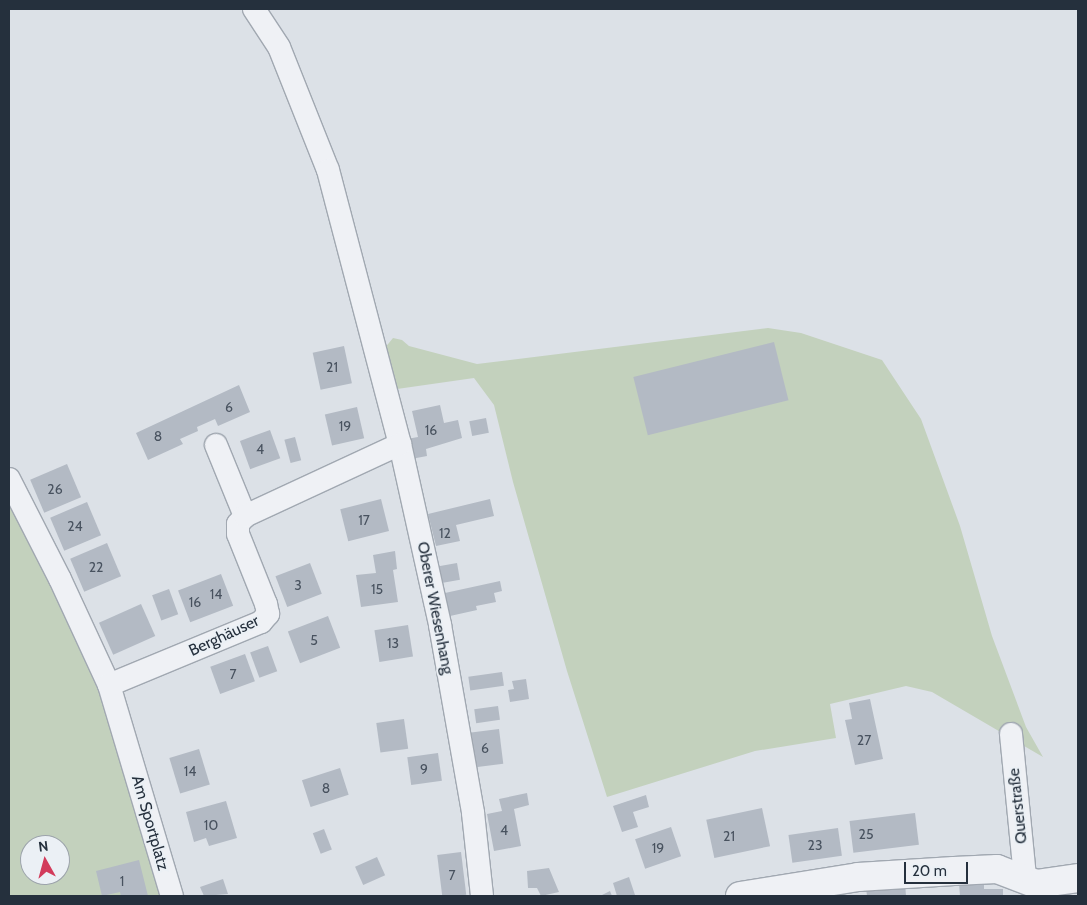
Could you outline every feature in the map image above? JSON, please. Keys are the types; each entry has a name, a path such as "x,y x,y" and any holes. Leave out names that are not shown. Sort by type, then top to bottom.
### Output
{"street":[{"name":"Oberer Wiesenhang","path":"254,9 279,47 328,170 400,444 440,625 473,813 482,896"},
{"path":"216,444 245,516 400,444"},
{"path":"9,479 60,579 109,685"},
{"name":"Berghäuser","path":"109,685 261,622 268,614 238,534 238,524 245,516"},
{"name":"Am Sportplatz","path":"109,685 172,896"},
{"name":"Querstraße","path":"1011,734 1033,886"},
{"path":"740,896 858,878 998,868 1033,886 1078,878"}],"green space":[{"path":"768,328 801,333 882,360 921,419 960,526 992,636 1026,727 1043,757 932,692 906,686 830,704 836,738 755,751 607,797 567,671 513,482 494,405 474,378 390,390 384,349 393,338 402,340 409,346 477,364"},
{"path":"9,489 103,688 161,896 9,896"}],"building":[{"path":"774,342 789,400 648,435 633,377"},
{"path":"344,346 352,383 321,390 313,353"},
{"path":"239,385 250,412 218,426 215,419 197,427 198,431 180,439 183,444 148,460 136,433"},
{"path":"440,405 444,423 458,420 462,438 426,449 427,456 411,459 407,439 418,437 412,411"},
{"path":"357,407 364,438 332,446 325,414"},
{"path":"486,418 489,433 472,436 469,421"},
{"path":"270,430 280,458 250,469 240,441"},
{"path":"295,437 301,460 291,463 284,440"},
{"path":"67,464 81,497 44,513 30,480"},
{"path":"381,499 389,531 348,541 340,509"},
{"path":"490,499 494,516 456,525 460,541 436,546 428,514"},
{"path":"87,502 101,535 64,551 50,518"},
{"path":"107,543 121,576 84,592 70,559"},
{"path":"395,551 397,569 393,570 398,602 361,607 356,575 376,573 373,555"},
{"path":"310,563 322,594 287,607 275,576"},
{"path":"457,563 460,580 440,583 437,566"},
{"path":"221,574 233,606 190,622 178,590"},
{"path":"500,581 502,591 494,593 496,602 476,606 477,610 450,616 445,593"},
{"path":"169,589 178,614 161,621 152,595"},
{"path":"141,604 155,636 113,655 99,623"},
{"path":"328,616 340,648 300,663 288,631"},
{"path":"408,625 413,657 379,662 374,630"},
{"path":"268,646 277,671 259,678 250,652"},
{"path":"245,654 255,681 220,694 210,667"},
{"path":"502,672 504,686 470,691 468,677"},
{"path":"526,679 529,699 510,702 508,690 514,689 512,681"},
{"path":"870,699 883,759 855,765 845,720 852,719 849,703"},
{"path":"498,706 500,720 476,723 474,709"},
{"path":"404,719 408,749 380,753 376,723"},
{"path":"499,729 503,764 472,768 467,733"},
{"path":"199,749 210,784 180,793 169,758"},
{"path":"438,753 442,781 411,785 407,757"},
{"path":"340,768 349,795 311,807 302,780"},
{"path":"527,793 529,805 514,809 521,846 494,851 487,814 502,811 499,799"},
{"path":"646,795 649,807 633,812 638,827 622,832 613,806"},
{"path":"226,801 237,838 209,846 206,838 194,842 186,812"},
{"path":"762,808 770,846 714,858 706,820"},
{"path":"915,813 919,845 853,853 849,821"},
{"path":"671,827 681,856 645,869 635,839"},
{"path":"838,828 842,856 792,863 788,835"},
{"path":"324,829 332,850 321,854 313,833"},
{"path":"461,852 466,895 442,896 437,855"},
{"path":"377,857 385,875 363,885 355,867"},
{"path":"139,860 148,896 121,896 120,892 102,896 96,871"},
{"path":"549,868 559,892 541,896 537,888 528,888 527,871"},
{"path":"629,877 635,895 617,896 613,883"},
{"path":"223,879 228,894 204,896 200,887"},
{"path":"984,882 984,889 1003,889 1003,896 960,896 959,883"},
{"path":"905,883 906,896 867,896 866,888"},
{"path":"610,891 612,896 600,896"}]}
